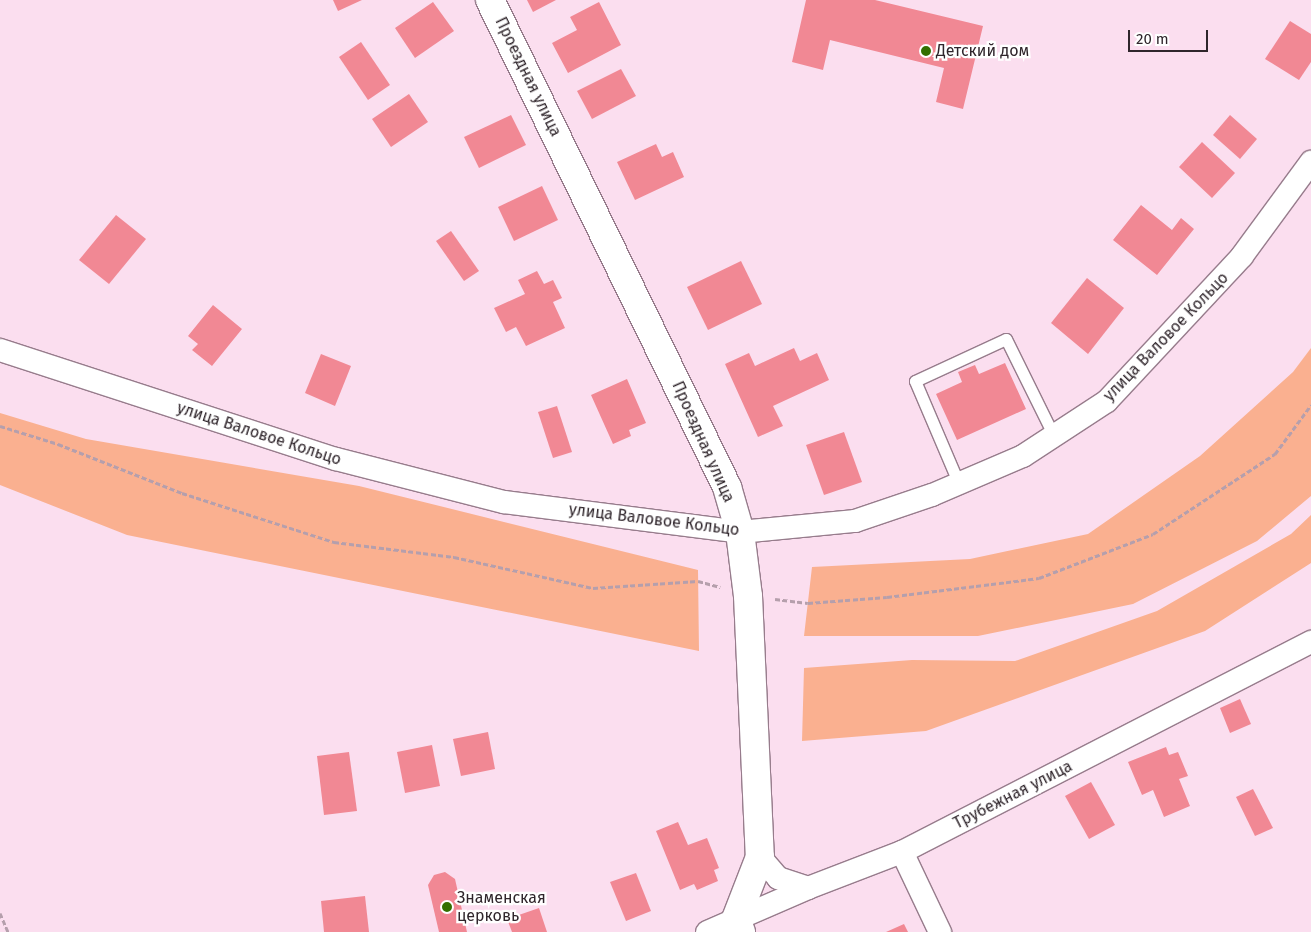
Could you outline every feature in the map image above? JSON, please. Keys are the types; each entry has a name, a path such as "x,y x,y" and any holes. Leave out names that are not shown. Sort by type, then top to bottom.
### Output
{"street":[{"name":"Проездная улица","path":"490,0 727,487 740,532 748,605 760,857 739,926"},
{"name":"улица Валовое Кольцо","path":"0,350 336,459 504,502 740,532 855,521 959,484 1023,456 1107,401 1242,256 1311,162"},
{"name":"Трубежная улица","path":"707,932 739,926 808,888 902,852 1311,642"},
{"path":"902,852 940,932"},
{"path":"760,857 778,878 808,888"}],"lane":[{"path":"959,484 915,381 1006,339 1054,436"}],"path":[{"path":"0,913 8,932"}],"shaded area":[{"path":"1311,348 1311,496 1257,541 1133,604 978,636 804,636 812,567 970,559 1088,534 1200,456 1293,372"},
{"path":"0,413 86,439 359,486 698,570 699,651 127,535 0,485"},
{"path":"1311,515 1311,563 1205,631 926,731 802,741 804,668 912,660 1015,661 1157,611 1291,534"}],"building":[{"path":"333,0 362,0 338,11"},
{"path":"527,0 556,0 533,12"},
{"name":"Детский дом","path":"806,0 875,0 983,26 963,109 936,102 944,68 830,40 823,70 792,62"},
{"path":"433,2 454,31 415,58 395,28"},
{"path":"599,2 621,45 568,73 552,43 577,30 570,17"},
{"path":"1290,21 1311,34 1311,62 1299,80 1265,59"},
{"path":"361,42 390,85 368,100 339,57"},
{"path":"621,69 636,96 592,119 577,91"},
{"path":"409,94 428,122 391,147 372,119"},
{"path":"511,115 526,145 479,168 464,137"},
{"path":"1230,115 1257,139 1240,159 1213,135"},
{"path":"1202,142 1235,173 1212,198 1179,167"},
{"path":"656,144 662,157 673,152 684,177 635,200 617,162"},
{"path":"542,186 558,220 514,241 498,207"},
{"path":"1141,205 1172,230 1181,218 1194,229 1157,275 1113,240"},
{"path":"116,215 146,239 109,284 79,260"},
{"path":"451,231 479,271 464,281 436,241"},
{"path":"741,261 762,304 708,330 687,287"},
{"path":"537,271 544,284 553,280 562,298 553,302 565,328 526,346 516,327 506,332 494,308 525,294 518,280"},
{"path":"1087,278 1124,308 1088,354 1051,323"},
{"path":"213,305 242,329 212,366 192,350 198,344 188,336"},
{"path":"794,348 800,361 817,353 829,380 773,406 783,426 758,437 725,364 749,353 755,366"},
{"path":"321,354 351,366 335,406 305,393"},
{"path":"1005,363 1026,409 957,440 936,394 962,382 958,372 975,365 979,374"},
{"path":"627,379 646,423 629,430 631,436 613,444 591,395"},
{"path":"557,406 572,452 553,458 538,412"},
{"path":"844,432 862,482 824,495 806,445"},
{"path":"1240,699 1251,724 1230,733 1220,708"},
{"path":"488,732 495,769 461,776 453,739"},
{"path":"432,745 440,786 405,793 397,752"},
{"path":"1166,747 1169,755 1178,752 1188,776 1179,779 1190,806 1164,817 1153,790 1142,795 1128,762"},
{"path":"349,752 357,811 324,815 317,756"},
{"path":"1091,782 1115,825 1089,839 1065,796"},
{"path":"1253,789 1273,828 1255,836 1236,797"},
{"path":"678,822 688,845 707,838 719,868 714,870 718,881 697,890 694,884 680,890 656,831"},
{"name":"Знаменская церковь","path":"445,872 455,879 467,932 439,932 428,885 434,875"},
{"path":"636,873 651,911 626,921 610,882"},
{"path":"365,896 369,932 324,932 321,901"},
{"path":"539,908 547,932 512,932 507,919"},
{"path":"904,924 908,932 886,932"}],"place":[{"name":"Детский дом","path":"926,51"},
{"name":"Знаменская церковь","path":"447,907"}]}
